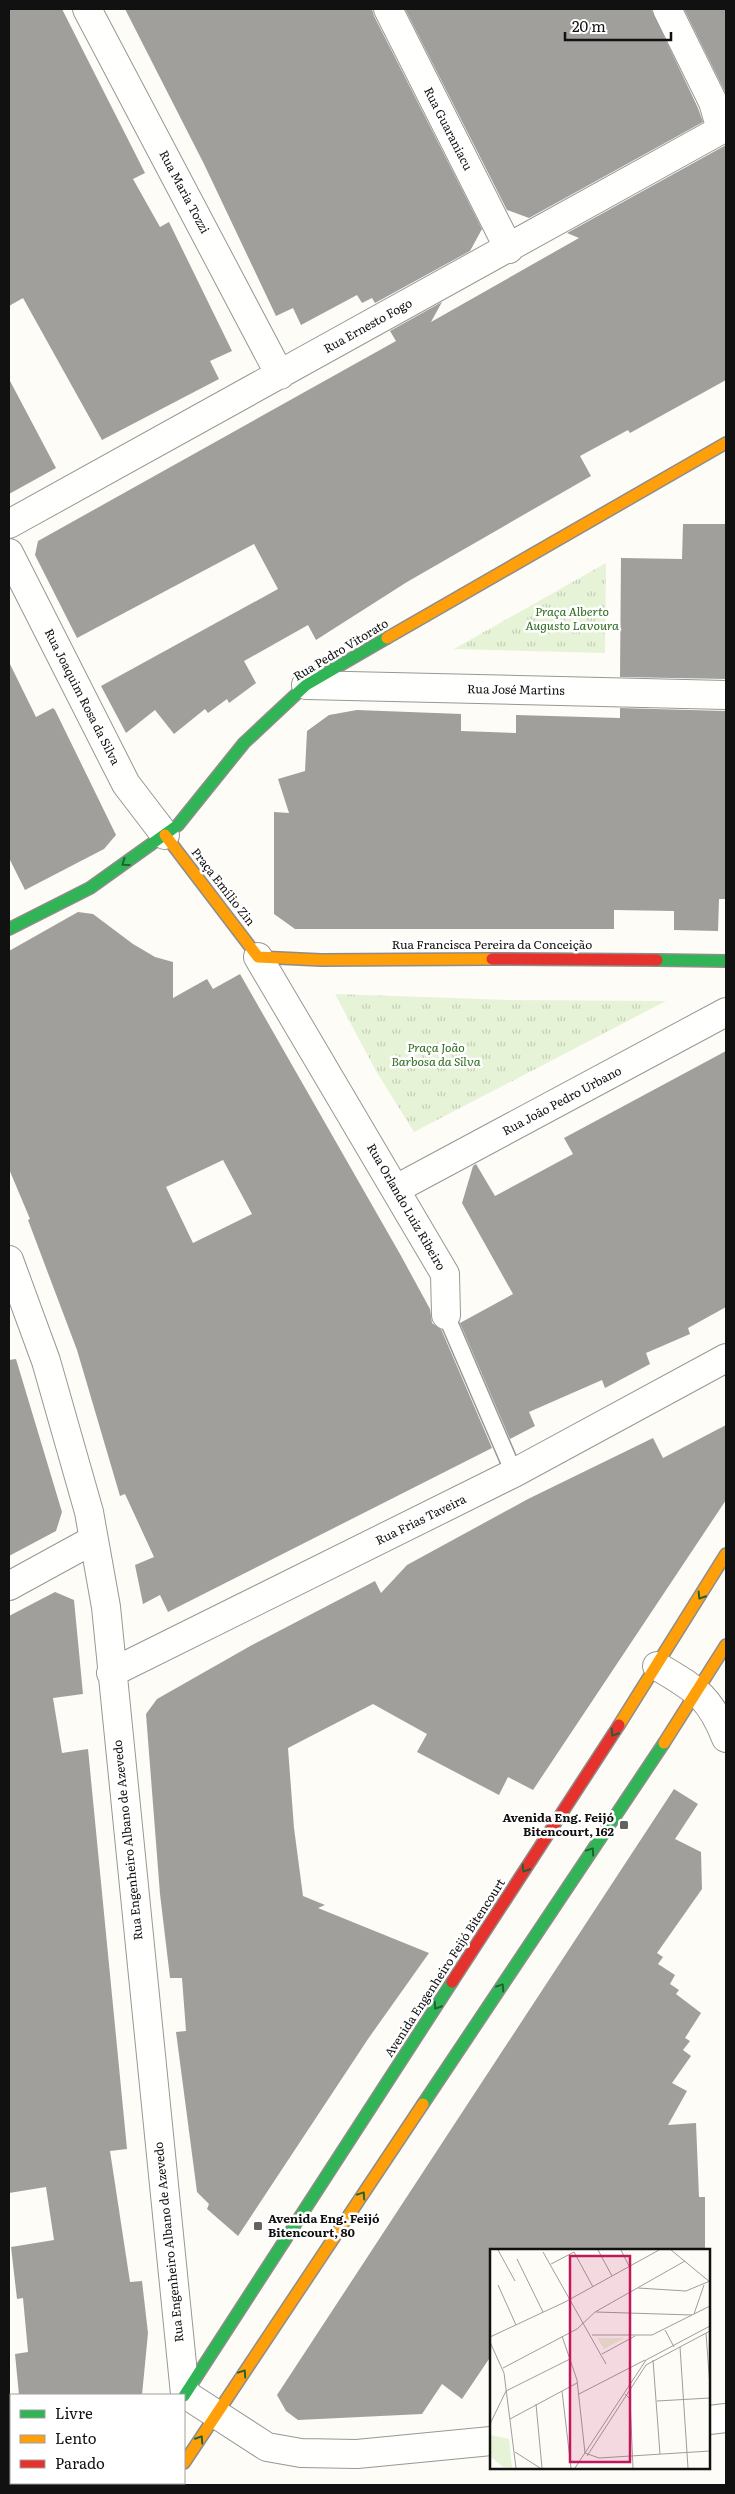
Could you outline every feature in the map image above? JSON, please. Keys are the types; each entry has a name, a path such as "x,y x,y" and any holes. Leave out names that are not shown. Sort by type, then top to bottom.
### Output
{"main road":[{"name":"Rua Pedro Vitorato","path":"9,929 90,888 178,825 244,743 306,685 726,442"},
{"name":"Praça Emílio Zin","path":"165,834 258,957"},
{"name":"Rua Francisca Pereira da Conceição","path":"258,957 321,960 570,958 726,961"},
{"name":"Avenida Engenheiro Feijó Bitencourt","path":"185,2394 657,1666 726,1554"},
{"path":"185,2461 699,1691 726,1645"}],"street":[{"name":"Rua Maria Tozzi","path":"87,9 280,375"},
{"name":"Rua Guaraniacu","path":"388,9 509,249"},
{"path":"668,9 713,102 725,134"},
{"name":"Rua Ernesto Fogo","path":"9,524 509,249 725,134"},
{"name":"Rua Joaquim Rosa da Silva","path":"9,554 126,784 165,834"},
{"name":"Rua José Martins","path":"306,685 726,695"},
{"name":"Rua Orlando Luiz Ribeiro","path":"258,957 445,1274 446,1315"},
{"name":"Rua João Pedro Urbano","path":"396,1188 726,1012"},
{"name":"Rua Engenheiro Albano de Azevedo","path":"9,1260 46,1361 88,1512 106,1607 111,1674 184,2394"},
{"name":"Rua Frias Taveira","path":"111,1674 514,1473 726,1358"},
{"path":"9,1586 94,1540"},
{"path":"657,1666 699,1691 717,1713 726,1738"},
{"path":"185,2396 267,2447 301,2453 357,2454 490,2441"},
{"path":"710,2420 726,2418"}],"lane":[{"name":"Rua Orlando Luiz Ribeiro","path":"446,1315 514,1473"}],"green space":[{"name":"Praça Alberto Augusto Lavoura","path":"606,563 605,653 454,649"},
{"name":"Praça João Barbosa da Silva","path":"335,994 510,1000 666,1001 414,1132 376,1071"}],"building":[{"path":"9,9 62,9 145,173 133,179 160,227 169,222 232,351 210,361 219,379 102,440 23,298 9,306"},
{"path":"125,9 372,9 482,229 470,251 375,303 372,298 362,303 357,295 301,325 293,308 276,316 204,164"},
{"path":"405,9 651,9 703,122 529,218 507,210"},
{"path":"684,9 726,9 726,94"},
{"path":"726,145 726,380 630,433 628,430 580,456 591,476 407,582 316,640 308,625 244,661 256,683 229,703 227,699 208,713 205,709 174,734 155,710 126,733 101,686 278,589 254,544 77,638 35,555 38,541 396,341 390,331 442,302 431,322 579,238 567,233"},
{"path":"9,379 56,468 9,494"},
{"path":"683,524 726,524 726,679 620,677 621,558 682,559"},
{"path":"9,662 36,717 53,708 55,710 116,835 104,849 25,890 9,858"},
{"path":"620,708 726,711 726,899 719,899 718,931 674,930 674,911 614,910 614,929 295,929 274,914 274,812 289,813 278,779 305,771 307,731 329,715 357,710 461,714 461,731 516,733 516,715 620,718"},
{"path":"78,912 93,914 133,944 155,957 173,962 173,998 207,979 213,989 240,974 400,1254 430,1309 432,1323 441,1329 492,1448 168,1612 160,1595 143,1604 135,1565 154,1557 125,1494 120,1496 77,1350 28,1220 30,1219 9,1169 9,951","holes":["223,1160 252,1214 193,1243 166,1187"]},
{"path":"726,1051 726,1307 688,1328 690,1334 646,1353 650,1364 605,1388 602,1380 529,1412 535,1426 510,1439 460,1323 513,1294 462,1203 473,1166 476,1164 495,1196 573,1154 564,1138"},
{"path":"16,1359 62,1512 56,1531 9,1556 9,1360"},
{"path":"726,1425 726,1500 533,1790 508,1777 499,1795 417,1752 427,1734 373,1704 288,1748 294,1828 303,1896 325,1905 318,1908 429,1953 368,2039 238,2236 207,2209 209,2204 197,2192 176,2032 186,2031 182,1978 170,1978 160,1894 146,1714 157,1699 252,1645 375,1581 381,1593 407,1565 528,1499 653,1438 663,1458"},
{"path":"55,1592 74,1600 83,1694 53,1698 62,1753 88,1749 127,2149 110,2151 130,2282 142,2281 148,2333 142,2394 19,2394 15,2354 28,2352 23,2298 17,2299 11,2247 54,2240 46,2187 9,2193 9,1616"},
{"path":"674,1789 698,1804 675,1839 701,1852 702,1889 657,1953 663,1957 658,1964 675,1975 670,1984 679,1990 676,1994 701,2013 685,2038 690,2041 683,2050 691,2056 672,2083 687,2091 668,2125 696,2123 699,2197 705,2197 705,2249 490,2249 490,2357 462,2399 442,2384 422,2414 298,2420 286,2411 277,2395"}],"traffic: fast":[{"path":"9,929 90,888 178,825 244,743 306,685 387,638"},
{"path":"657,960 726,961"},
{"path":"423,2104 664,1743"},
{"path":"185,2394 452,1982"}],"traffic: slow":[{"path":"387,638 726,443"},
{"path":"165,835 258,957 321,960 492,959"},
{"path":"619,1725 726,1554"},
{"path":"664,1743 726,1645"},
{"path":"185,2461 423,2104"}],"traffic: jam":[{"path":"492,959 657,960"},
{"path":"452,1982 619,1725"}],"place":[{"name":"Avenida Eng. Feijó Bitencourt, 162","path":"624,1825"},
{"name":"Avenida Eng. Feijó Bitencourt, 80","path":"258,2226"}]}
